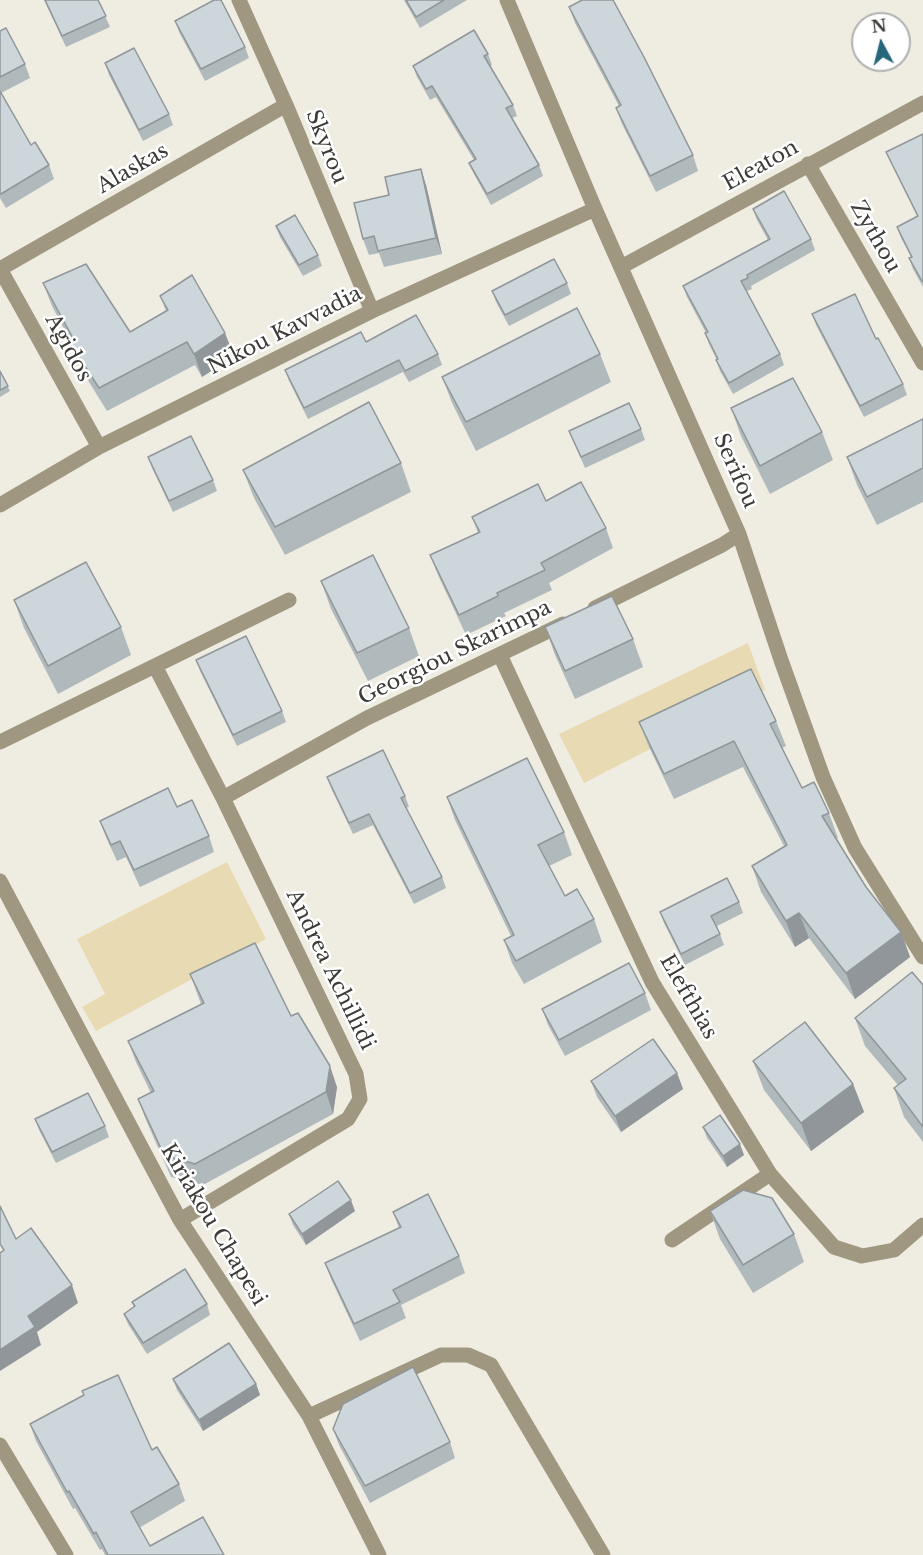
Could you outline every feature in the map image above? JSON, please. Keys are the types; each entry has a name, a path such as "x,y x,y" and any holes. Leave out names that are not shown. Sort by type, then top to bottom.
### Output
{"street":[{"name":"Skyrou","path":"239,0 286,105 372,311"},
{"name":"Serifou","path":"507,0 595,209 740,534 781,660 823,777 855,848 923,957"},
{"name":"Eleaton","path":"621,267 923,103"},
{"name":"Alaskas","path":"0,269 286,105"},
{"name":"Zythou","path":"808,164 923,363"},
{"name":"Nikou Kavvadia","path":"0,505 99,447 372,311 595,209"},
{"name":"Agidos","path":"0,269 99,447"},
{"name":"Georgiou Skarimpa","path":"223,798 367,718 500,655 740,534"},
{"path":"0,742 289,600"},
{"name":"Elefthias","path":"500,655 652,982 770,1174 834,1247 862,1256 894,1250 923,1225"},
{"name":"Andrea Achillidi","path":"155,666 223,798 357,1074 360,1099 348,1119 180,1220"},
{"name":"Kiriakou Chapesi","path":"0,881 180,1220 309,1416 379,1555"},
{"path":"672,1240 770,1174"},
{"path":"309,1416 441,1355 468,1355 491,1365 603,1555"},
{"path":"0,1445 66,1555"}],"shaded area":[{"path":"748,643 765,690 584,783 559,734"},
{"path":"227,862 266,939 96,1031 82,1007 105,994 77,939"}],"building":[{"path":"45,0 98,0 106,16 62,36"},
{"path":"214,0 221,0 245,47 201,69 175,21"},
{"path":"406,0 444,0 416,17"},
{"path":"582,0 613,0 693,155 650,176 616,108 621,105 569,7"},
{"path":"6,28 25,64 0,77 0,31"},
{"path":"474,30 488,54 484,56 513,105 506,108 539,165 487,194 469,163 476,159 432,86 426,89 413,66"},
{"path":"134,48 169,114 139,130 105,63"},
{"path":"0,91 31,145 35,142 49,165 1,194 0,193"},
{"path":"923,134 922,281 909,258 912,257 897,227 918,216 886,152"},
{"path":"421,169 436,238 378,251 374,236 363,239 354,203 389,195 385,177"},
{"path":"784,191 811,239 747,275 748,278 741,281 780,354 729,383 716,360 718,359 705,333 708,332 683,286 770,239 753,209"},
{"path":"295,215 318,255 299,265 276,226"},
{"path":"554,259 567,283 505,315 492,291"},
{"path":"86,264 130,332 168,310 160,296 192,275 225,333 194,354 187,342 99,388 70,343 74,340 43,283"},
{"path":"855,294 876,339 878,338 903,384 860,406 812,314"},
{"path":"577,308 600,354 466,422 442,377"},
{"path":"416,315 438,354 405,371 399,360 304,408 285,370 361,332 366,342"},
{"path":"0,371 8,386 0,390"},
{"path":"793,378 822,432 760,466 731,408"},
{"path":"369,402 401,463 275,527 243,470"},
{"path":"629,403 641,429 581,457 569,431"},
{"path":"923,419 923,468 867,497 847,457"},
{"path":"191,436 213,480 169,501 148,457"},
{"path":"581,482 606,528 541,563 545,570 497,593 498,596 459,615 430,555 480,532 472,517 538,484 546,501"},
{"path":"373,555 409,628 357,653 321,581"},
{"path":"86,562 121,627 48,666 14,600"},
{"path":"612,596 633,639 565,671 545,627"},
{"path":"246,636 282,711 233,735 196,660"},
{"path":"751,669 776,721 770,724 802,788 814,782 829,813 822,816 866,887 901,932 846,973 799,913 786,921 752,866 787,845 734,741 664,774 639,722"},
{"path":"383,750 405,796 401,798 442,877 410,893 369,814 349,823 327,777"},
{"path":"527,758 564,832 538,845 565,896 577,889 594,919 516,961 504,940 514,935 447,797"},
{"path":"168,788 177,807 192,800 209,836 134,870 120,841 111,845 100,821"},
{"path":"727,878 739,902 711,916 720,934 681,954 660,912"},
{"path":"255,943 291,1016 298,1013 330,1066 326,1092 195,1164 164,1155 138,1099 154,1091 128,1041 204,1003 190,974"},
{"path":"629,963 645,993 559,1040 542,1009"},
{"path":"912,972 923,985 923,1127 894,1088 906,1079 855,1018"},
{"path":"805,1022 853,1084 801,1123 753,1061"},
{"path":"653,1039 677,1073 615,1116 591,1081"},
{"path":"88,1093 105,1126 52,1152 35,1119"},
{"path":"720,1115 740,1144 723,1156 703,1127"},
{"path":"338,1181 351,1200 302,1234 289,1214"},
{"path":"743,1190 772,1198 794,1234 743,1265 710,1211"},
{"path":"428,1194 459,1256 393,1290 400,1302 354,1324 325,1263 401,1227 393,1212"},
{"path":"0,1206 16,1239 31,1228 72,1285 28,1316 35,1327 0,1350 0,1253 4,1250 0,1244"},
{"path":"185,1269 207,1304 143,1343 124,1314 135,1306 132,1302"},
{"path":"229,1343 256,1384 199,1420 173,1379"},
{"path":"413,1367 450,1442 365,1486 333,1429 343,1404"},
{"path":"118,1375 152,1450 157,1447 179,1484 131,1512 150,1546 203,1517 224,1555 108,1555 96,1532 94,1534 69,1491 67,1492 30,1424 84,1395 82,1391"}]}
